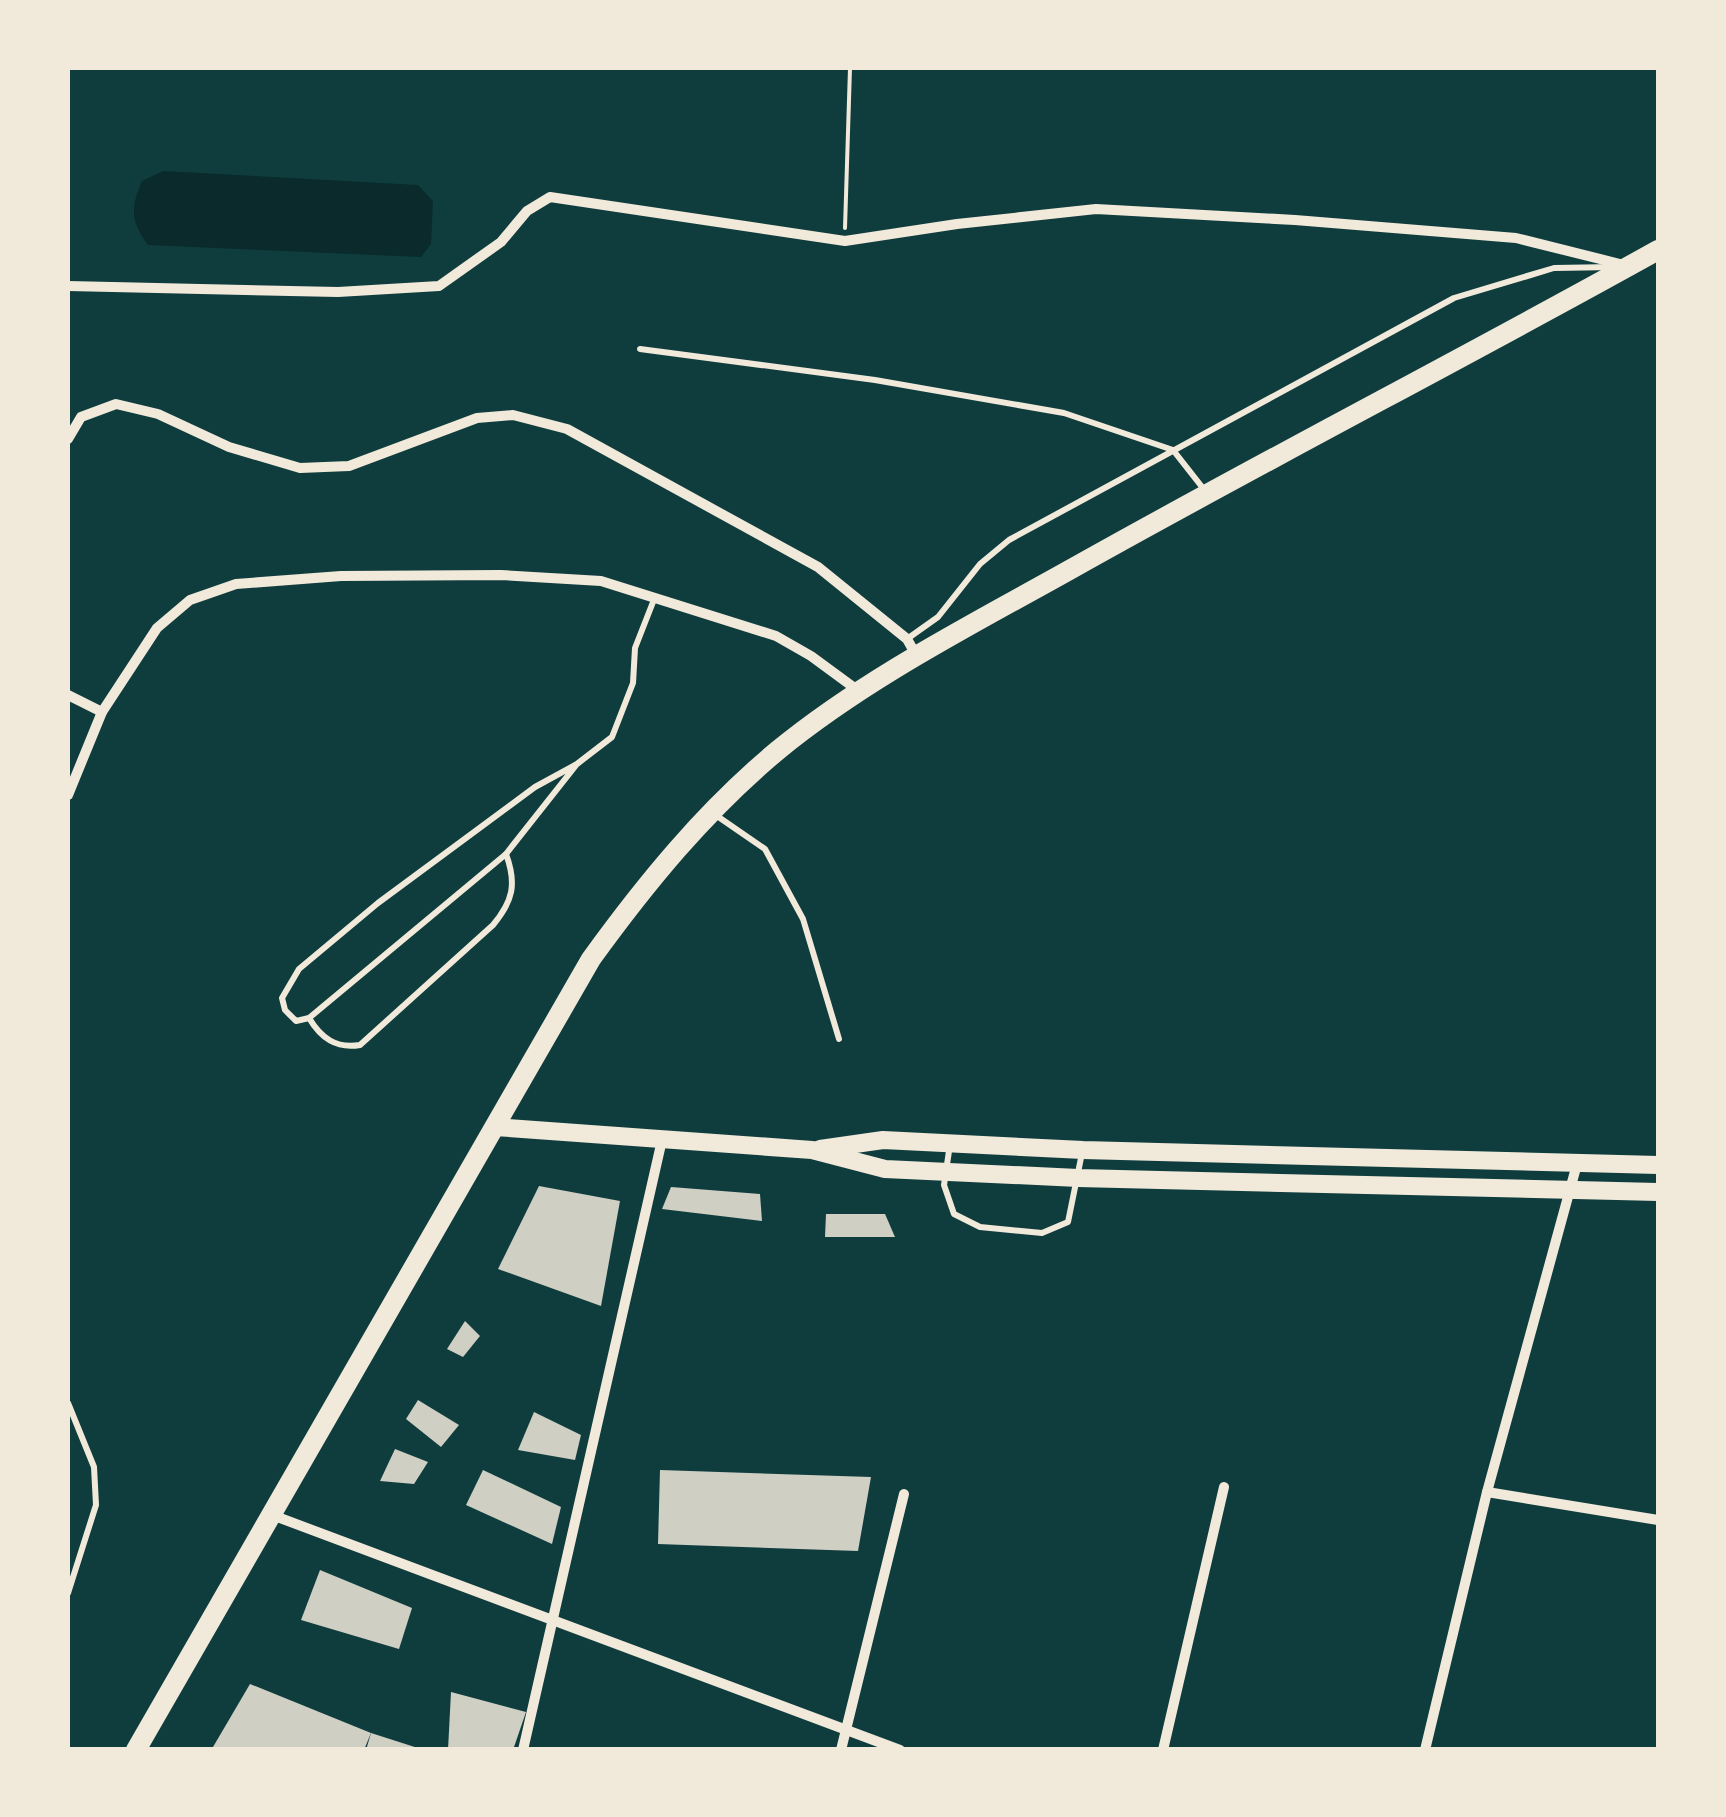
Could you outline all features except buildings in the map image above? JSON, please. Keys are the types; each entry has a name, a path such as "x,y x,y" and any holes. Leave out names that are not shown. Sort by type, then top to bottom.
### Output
{"highway":[{"path":"136,1750 591,959 646,884 712,812 778,750 860,693 912,647 1658,250"}],"main road":[{"path":"496,1127 812,1150 885,1168 1078,1178 1658,1192"},
{"path":"812,1150 883,1140 1083,1150 1658,1164"}],"street":[{"path":"68,286 338,292 439,286 501,242 527,211 550,197 844,241 1096,208 1516,238 1630,266"},
{"path":"68,440 80,417 116,404 158,414 229,447 300,468 348,466 477,418 513,415 567,428 818,567 912,647"},
{"path":"68,795 102,712 157,628 190,600 236,584 341,576 500,575 601,581 776,636 811,656 860,693"},
{"path":"68,695 102,712"},
{"path":"523,1750 662,1140"},
{"path":"1425,1750 1487,1492 1577,1164"},
{"path":"1163,1750 1224,1487"},
{"path":"1487,1492 1658,1520"},
{"path":"841,1750 904,1494"},
{"path":"272,1515 900,1750"}],"lane":[{"path":"912,647 980,564 1009,540 1454,298 1554,268 1630,266"},
{"path":"640,350 876,380 1064,413 1173,450 1207,493"},
{"path":"577,764 506,854 309,1018 296,1022 285,1010 282,998 299,969 378,903 534,787 577,764 612,737 633,682 634,648 655,596"},
{"path":"712,812 765,849 803,919 838,1039"},
{"path":"309,1018 322,1036 347,1047 360,1044 493,925 508,906 514,890 506,854"},
{"path":"950,1143 944,1186 954,1214 980,1227 1042,1234 1068,1222 1083,1150"},
{"path":"68,1403 71,1422 94,1467 96,1505 68,1593"}],"path":[{"path":"844,241 850,68"}],"water":[{"path":"163,171 418,185 433,201 431,244 421,257 148,245 135,222 135,199 142,181"}]}
